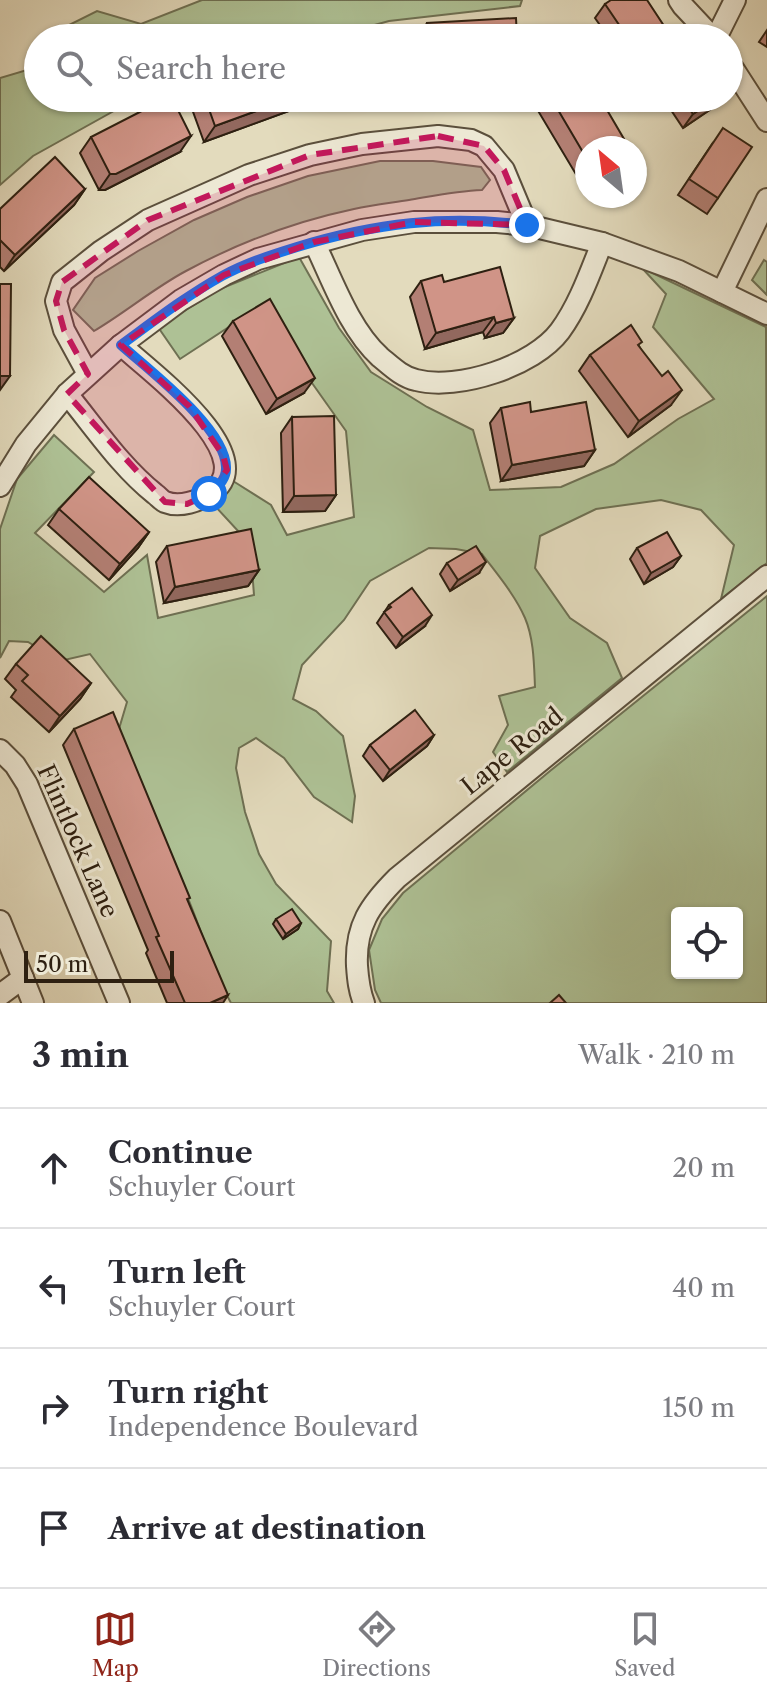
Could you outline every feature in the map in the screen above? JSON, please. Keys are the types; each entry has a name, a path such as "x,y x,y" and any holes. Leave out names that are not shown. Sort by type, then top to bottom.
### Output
{"street":[{"path":"679,0 701,24"},
{"path":"722,24 735,0"},
{"path":"743,84 767,121"},
{"path":"88,374 64,330 56,301 62,282 148,220 249,175 310,155 362,144 438,136 471,140 484,146 504,170 527,225"},
{"path":"722,292 767,199"},
{"path":"0,486 26,444 67,394 121,345 181,300 258,259 362,230 414,222 527,225 602,243 679,271 767,314"},
{"path":"314,242 364,340 403,376 441,383 488,374 517,363 550,342 574,310 602,243"},
{"path":"67,394 141,483 165,502 187,504 220,486 227,470 213,433 189,406 121,345"},
{"name":"Lape Road","path":"364,1003 358,989 359,931 376,899 397,878 767,576"},
{"name":"Flintlock Lane","path":"0,750 15,765 27,784 119,1003"},
{"path":"0,921 33,1003"},
{"path":"0,995 23,978"}],"highlighted area":[{"path":"438,136 484,146 504,170 527,225 414,222 314,242 224,275 121,345 189,406 223,455 227,470 209,494 187,504 165,502 67,394 88,374 64,330 56,301 62,282 148,220 310,155"}],"green space":[{"path":"202,0 522,0 520,6 378,24 141,24"},
{"path":"97,11 141,24 71,24"},
{"path":"24,71 24,112 112,112 33,156 0,185 0,78"},
{"path":"380,161 433,161 481,167 490,180 482,190 361,208 268,234 186,271 94,331 73,310 95,278 194,220 308,176"},
{"path":"299,257 339,328 371,372 427,407 473,430 490,490 561,487 614,464 678,419 714,399 653,327 666,294 642,268 766,327 767,563 721,599 734,545 701,510 661,500 596,509 540,536 535,568 570,618 607,643 622,678 507,772 493,752 508,725 499,696 535,687 528,626 505,585 482,554 429,548 370,581 344,620 302,665 293,699 316,711 343,736 355,796 352,822 314,797 284,758 256,738 239,748 236,768 245,812 259,854 276,884 331,941 327,991 334,1003 231,1003 116,739 127,702 90,654 60,661 28,642 9,641 0,658 0,529 17,479 54,435 94,472 35,533 104,592 147,555 158,618 254,595 250,544 215,506 233,481 271,505 287,535 354,517 346,431 312,383 264,304 180,359 158,327 220,289"},
{"path":"764,260 767,262 767,295 752,280"},
{"path":"767,596 767,1003 381,1003 375,990 369,950 382,919 403,893"}],"building":[{"path":"611,0 647,0 663,24 619,24 605,4"},
{"path":"516,18 516,24 427,24"},
{"path":"140,112 179,112 191,136 116,174 110,174 91,137"},
{"path":"210,112 254,112 215,126"},
{"path":"559,112 608,112 622,136 575,136 575,139"},
{"path":"723,128 752,147 718,198 689,179"},
{"path":"55,157 85,189 15,255 0,240 0,209"},
{"path":"500,267 514,318 496,323 494,317 436,333 421,281 442,275 444,282"},
{"path":"0,284 11,284 10,376 0,376"},
{"path":"270,299 315,378 277,399 233,321"},
{"path":"631,325 642,342 638,345 662,376 668,371 682,390 639,421 590,355"},
{"path":"530,402 531,412 586,402 595,450 512,465 501,408"},
{"path":"334,416 336,495 294,496 292,417"},
{"path":"89,477 149,532 120,564 59,509"},
{"path":"251,529 259,570 175,587 167,546"},
{"path":"667,532 681,556 651,573 637,548"},
{"path":"476,546 486,562 458,580 447,563"},
{"path":"412,588 432,615 403,637 384,612"},
{"path":"41,636 91,683 60,716 22,681 28,675 16,664"},
{"path":"415,710 434,735 390,770 370,745"},
{"path":"113,712 228,995 210,1003 185,1003 74,729"},
{"path":"292,909 301,923 286,934 276,919"},
{"path":"559,995 566,1003 550,1003"}],"route":[{"path":"209,494 220,486 227,470 213,433 189,406 121,345 181,300 224,275 258,259 314,242 414,222 527,225"}]}
